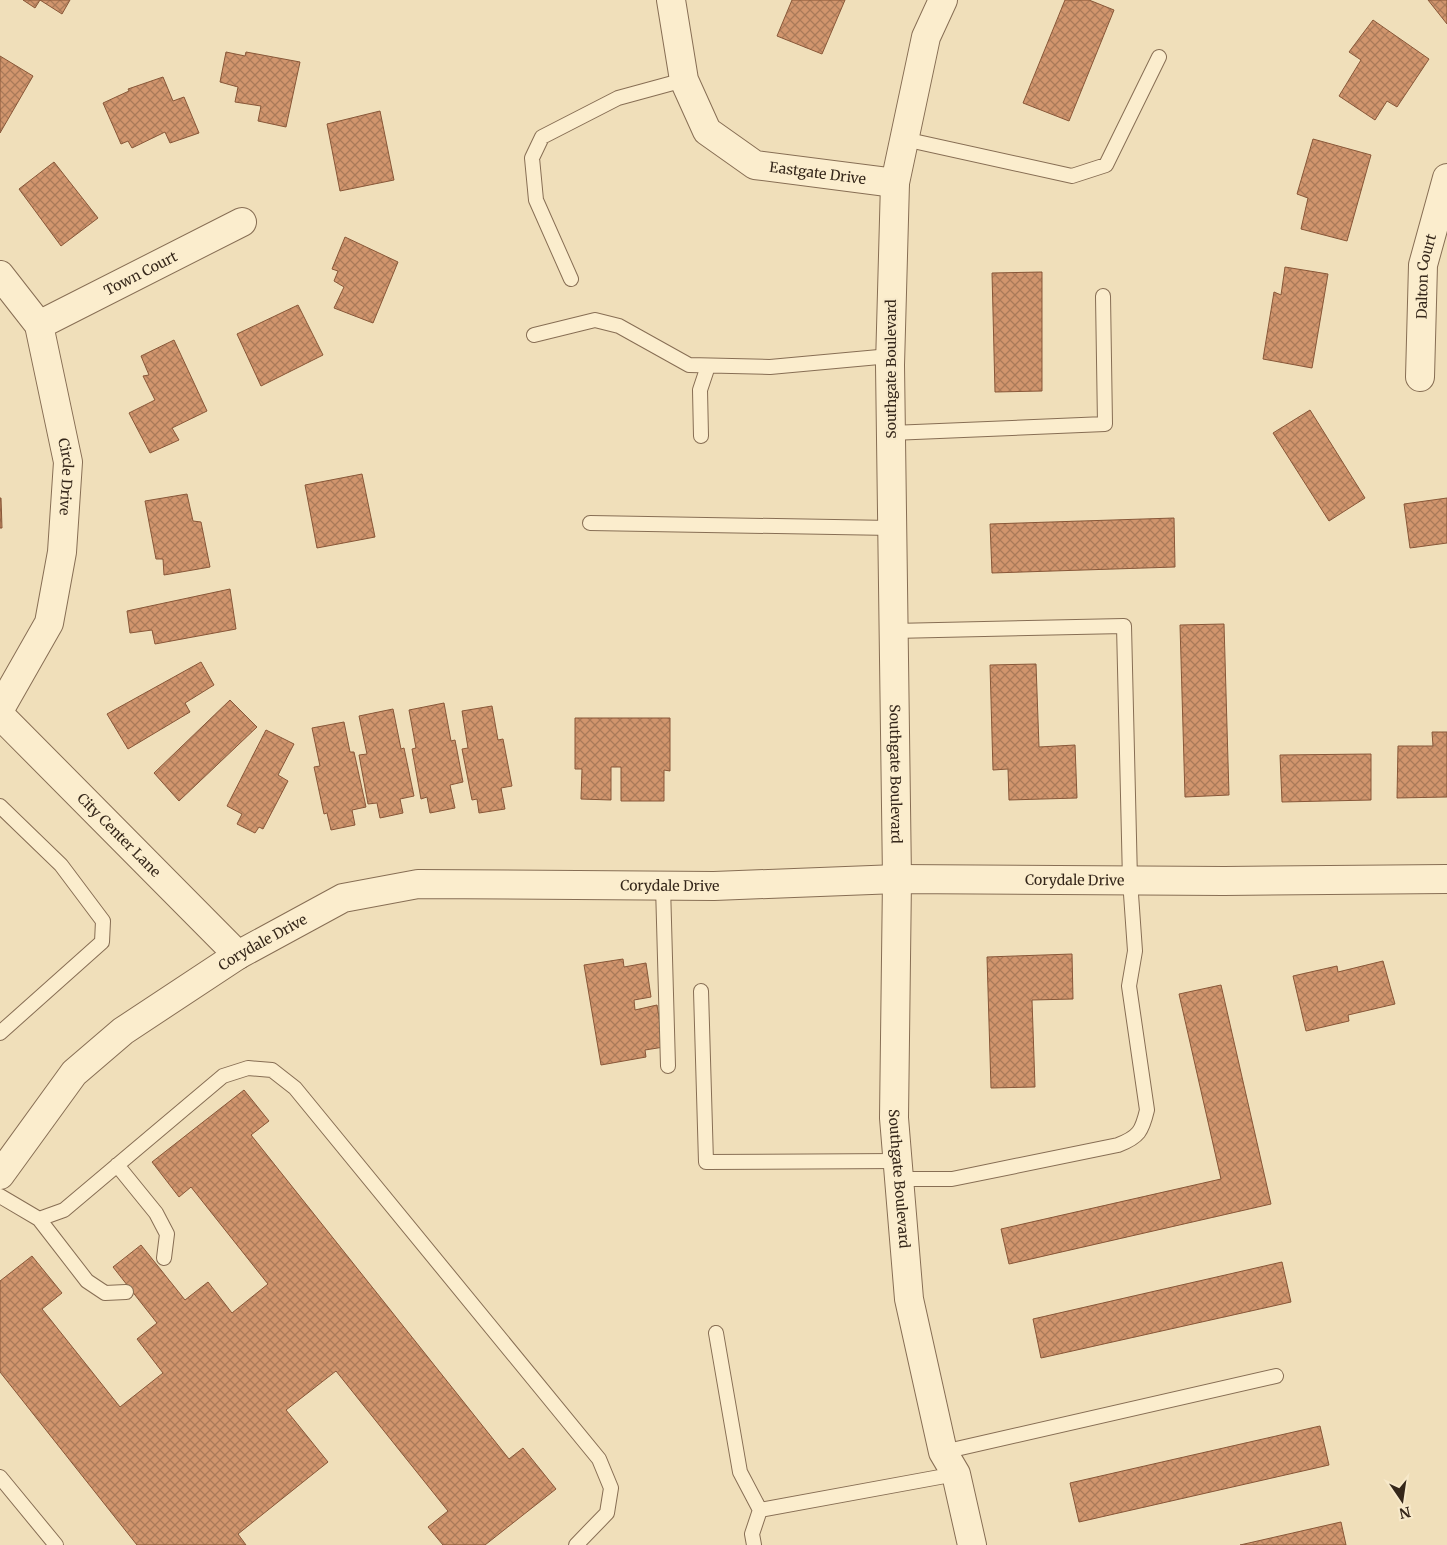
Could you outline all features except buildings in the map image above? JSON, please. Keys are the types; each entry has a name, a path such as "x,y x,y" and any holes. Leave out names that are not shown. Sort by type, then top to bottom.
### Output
{"street":[{"name":"Eastgate Drive","path":"671,0 684,80 708,131 755,165 895,183"},
{"name":"Southgate Boulevard","path":"944,0 926,38 895,183 890,356 897,879 894,1118 909,1299 949,1463 972,1545"},
{"name":"Dalton Court","path":"1420,377 1423,265 1447,178"},
{"name":"Town Court","path":"39,325 242,222"},
{"name":"Circle Drive","path":"0,275 39,325 68,462 62,552 49,623 0,709"},
{"name":"City Center Lane","path":"0,715 238,955"},
{"name":"Corydale Drive","path":"0,1176 74,1073 123,1031 238,955 342,898 418,884 663,886 897,879 1447,879"}],"lane":[{"path":"904,139 1072,176 1106,165 1159,57"},
{"path":"571,279 536,200 532,158 542,136 618,98 684,80"},
{"path":"891,434 1105,424 1103,296"},
{"path":"534,334 595,320 619,326 689,365 770,367 890,356"},
{"path":"701,436 700,390 708,366"},
{"path":"590,523 892,528"},
{"path":"700,992 706,1162 898,1170 952,1179 1118,1145 1134,1139 1144,1126 1147,1110 1129,986 1135,951 1130,880 1124,626 894,631"},
{"path":"0,806 61,864 103,921 102,942 0,1034"},
{"path":"663,886 668,1066"},
{"path":"39,1219 64,1210 223,1076 248,1068 272,1070 295,1088 599,1459 611,1488 607,1513 576,1545"},
{"path":"117,1166 156,1213 167,1234 164,1258"},
{"path":"0,1196 39,1219 87,1281 105,1293 126,1292"},
{"path":"716,1333 740,1472 760,1510 752,1534 754,1545"},
{"path":"760,1510 949,1463 1276,1376"},
{"path":"0,1477 56,1545"}]}
